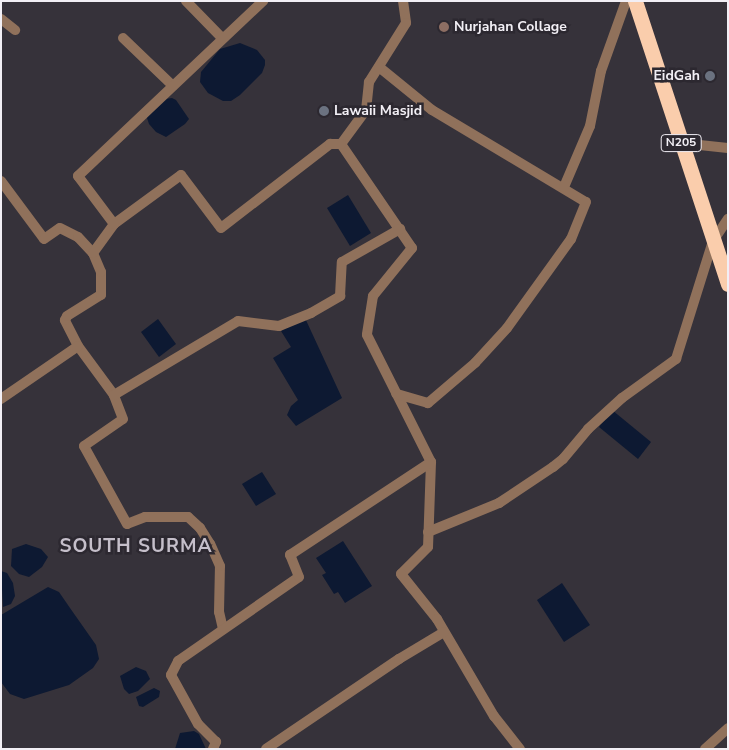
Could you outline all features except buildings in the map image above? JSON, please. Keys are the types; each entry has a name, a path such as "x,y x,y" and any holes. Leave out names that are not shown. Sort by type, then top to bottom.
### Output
{"highway":[{"name":"N205","path":"635,1 728,284"}],"street":[{"path":"186,1 222,38"},
{"path":"114,224 78,176 263,1"},
{"path":"341,144 366,110 369,82 406,22 403,1"},
{"path":"564,187 590,126 601,71 626,1"},
{"path":"1,19 15,30"},
{"path":"123,38 173,86"},
{"path":"379,67 432,110 514,160 564,187 586,202 571,239 507,328 475,363 428,403 396,394"},
{"path":"93,253 114,224 181,175 221,228 330,144 341,144"},
{"path":"341,144 412,248 373,296 366,335 431,462 428,547 401,574 444,632 494,716 520,749"},
{"path":"681,144 728,148"},
{"path":"1,181 44,238 60,228 78,237 93,253 101,272 101,295 65,318 78,346 114,395 123,419 84,446 127,524 145,517 188,517 200,528 220,566 219,612 223,629"},
{"path":"428,532 499,503 553,467 563,459 588,429 622,398 676,359 713,241 728,219"},
{"path":"114,395 238,321 279,326 311,313 340,296 342,262 400,229"},
{"path":"1,399 78,346"},
{"path":"213,749 216,742 198,724 171,675 178,661 299,577 290,554 431,462"},
{"path":"266,749 399,659 444,632"},
{"path":"705,749 728,728"}],"water":[{"path":"240,43 257,50 265,60 265,65 262,73 240,95 231,101 223,101 208,93 200,82 201,72 220,49"},
{"path":"172,98 176,100 189,119 166,137 156,132 149,124 147,118 148,114 165,99"},
{"path":"348,195 371,233 350,246 327,208"},
{"path":"305,318 342,398 296,426 287,415 291,406 298,400 273,358 291,347 281,331"},
{"path":"158,319 176,344 159,357 141,332"},
{"path":"612,410 651,442 638,459 599,427"},
{"path":"262,472 276,494 256,506 242,484"},
{"path":"343,541 372,586 345,603 338,592 334,594 322,575 326,573 316,558"},
{"path":"26,544 41,549 48,557 42,567 29,577 19,574 11,566 12,549"},
{"path":"1,571 7,573 13,583 15,596 11,604 3,607"},
{"path":"562,583 590,625 564,642 537,600"},
{"path":"48,587 59,592 96,645 99,659 93,668 69,685 24,699 10,694 1,682 1,615"},
{"path":"136,667 146,671 150,679 138,691 129,694 124,689 120,676"},
{"path":"154,688 160,691 159,697 143,707 139,706 136,697"},
{"path":"194,731 199,734 206,749 175,749 180,733"}],"place":[{"name":"Nurjahan Collage","path":"444,27"},
{"name":"EidGah","path":"710,76"},
{"name":"Lawaii Masjid","path":"324,111"}],"district":[{"name":"SOUTH SURMA","path":"136,547"}]}
